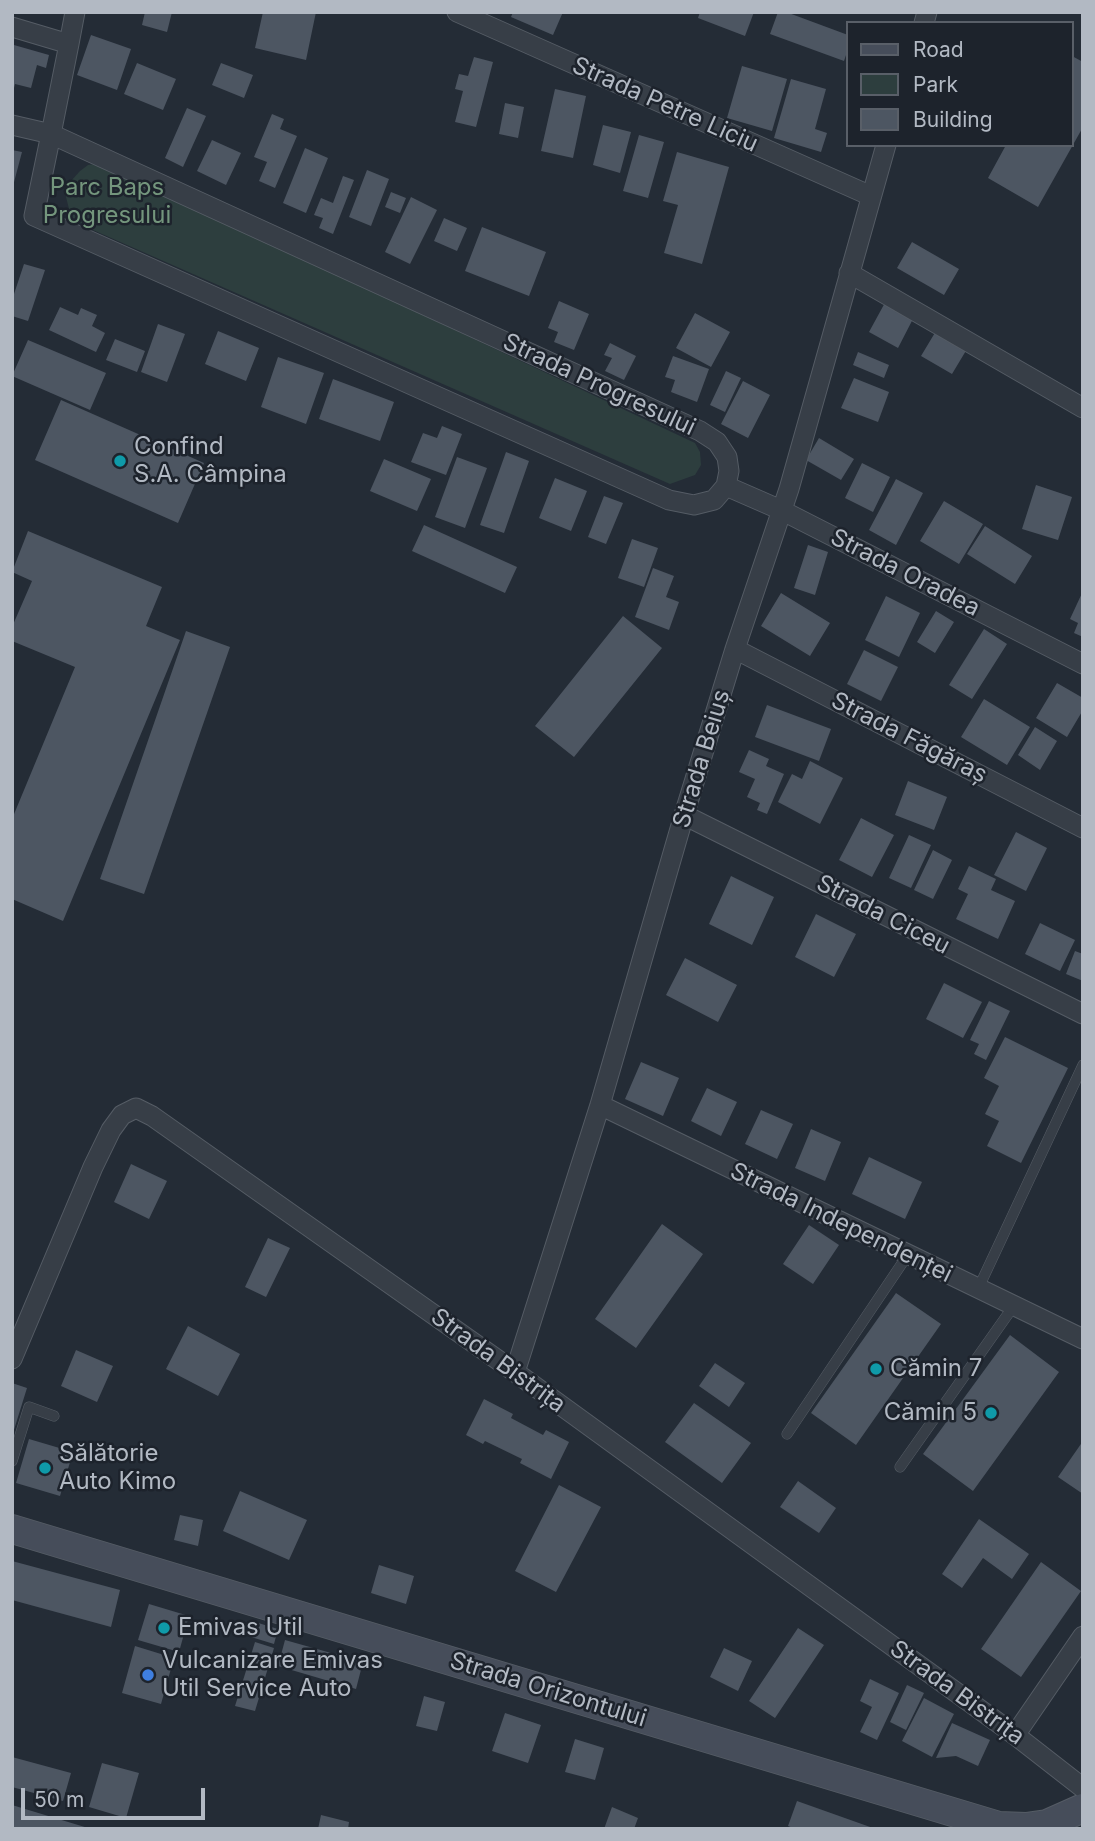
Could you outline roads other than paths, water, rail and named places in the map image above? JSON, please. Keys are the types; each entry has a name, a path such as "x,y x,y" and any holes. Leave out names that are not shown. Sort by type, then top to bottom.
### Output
{"main road":[{"name":"Strada Orizontului","path":"12,1529 998,1827 1026,1828 1047,1824 1083,1808"}],"street":[{"path":"75,12 34,216 669,500 694,505 714,500 726,486"},
{"name":"Strada Petre Liciu","path":"458,12 871,196"},
{"path":"12,27 69,44"},
{"name":"Strada Progresului","path":"12,125 51,135 700,431 717,442 727,457 729,471 726,486"},
{"name":"Strada Beiuș","path":"515,1372 600,1105 735,649 781,510 885,147"},
{"path":"849,273 1083,408"},
{"name":"Strada Oradea","path":"726,486 781,510 1083,664"},
{"name":"Strada Făgăraș","path":"735,649 1083,828"},
{"name":"Strada Ciceu","path":"684,815 1083,1014"},
{"name":"Strada Independenței","path":"600,1105 1083,1339"},
{"name":"Strada Bistrița","path":"12,1359 111,1130 122,1115 136,1108 152,1116 515,1372 1016,1735 1083,1788"},
{"path":"1016,1735 1083,1636"}],"lane":[{"path":"978,1289 1083,1065"},
{"path":"786,1434 907,1256"},
{"path":"900,1467 1013,1307"},
{"path":"12,1461 29,1407 54,1416"}],"place":[{"name":"Confind S.A. Câmpina","path":"120,461"},
{"name":"Cămin 7","path":"876,1369"},
{"name":"Cămin 5","path":"991,1413"},
{"name":"Sălătorie Auto Kimo","path":"45,1468"},
{"name":"Emivas Util","path":"164,1628"},
{"name":"Vulcanizare Emivas Util Service Auto","path":"148,1675"}],"park label":[{"name":"Parc Baps Progresului","path":"107,202"}]}
